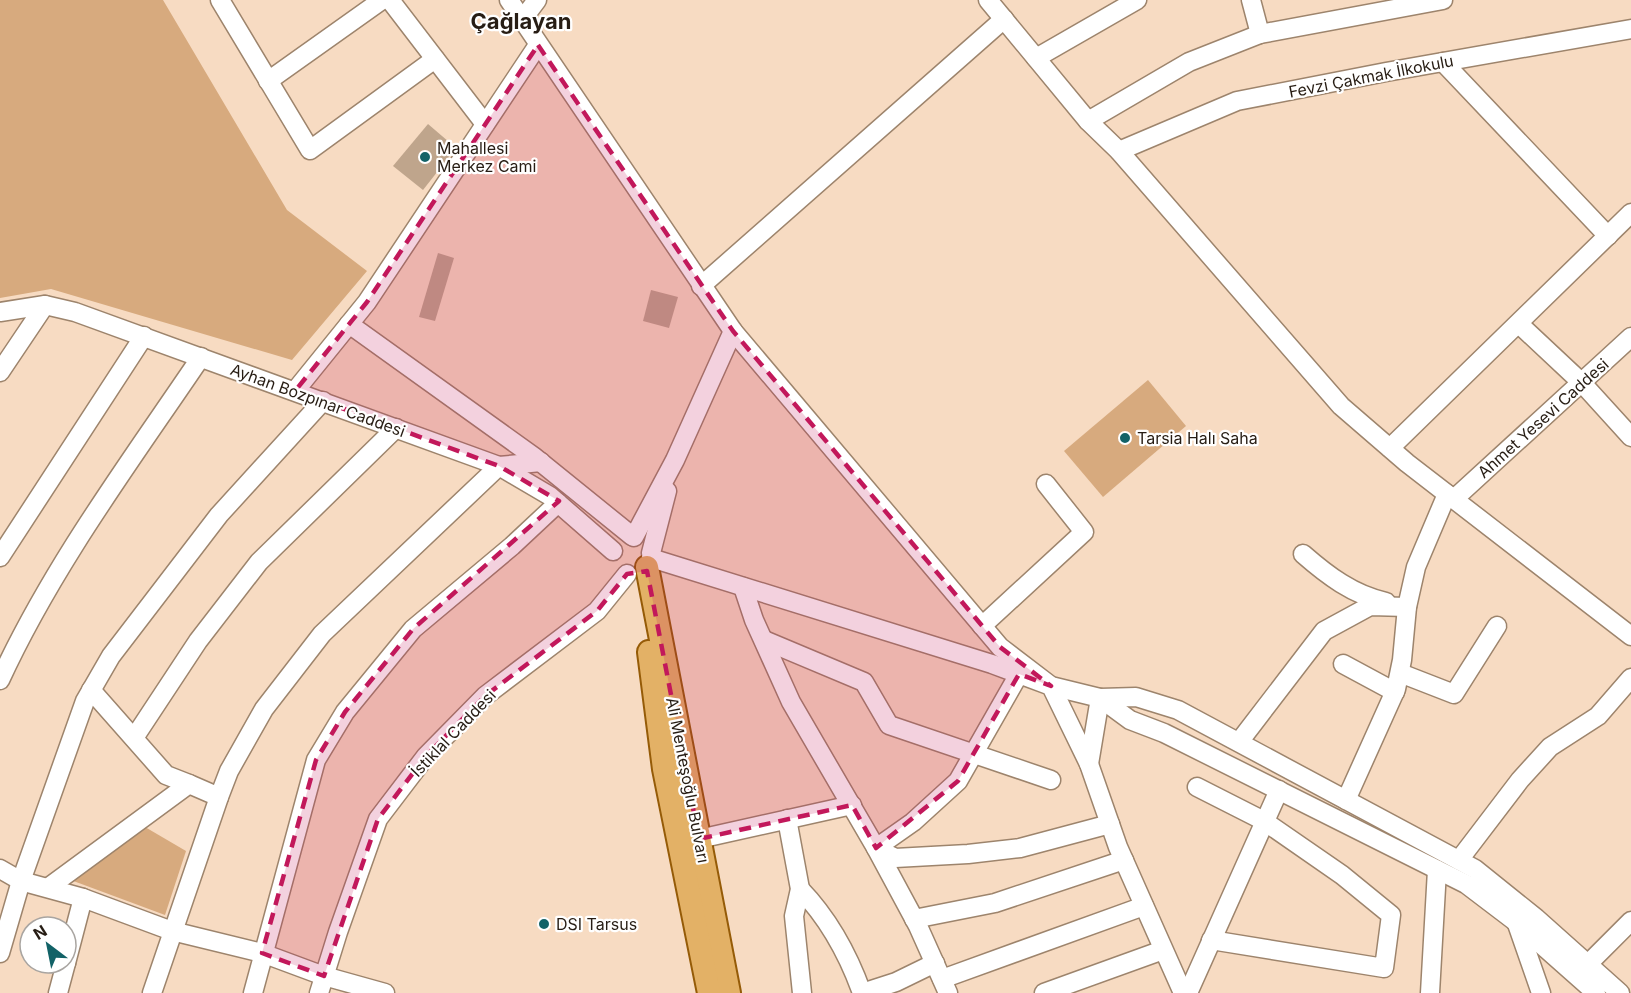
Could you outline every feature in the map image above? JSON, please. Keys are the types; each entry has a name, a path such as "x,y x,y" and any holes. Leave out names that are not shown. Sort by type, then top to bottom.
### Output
{"main road":[{"name":"Ali Menteşoğlu Bulvarı","path":"643,565 729,993"},
{"name":"Ali Menteşoğlu Bulvarı","path":"643,565 664,769 709,993"}],"street":[{"path":"220,0 310,150 435,59"},
{"path":"268,81 382,0"},
{"path":"390,0 485,124"},
{"path":"509,0 733,332 1000,647 1051,686 1089,764 1124,860 1183,993"},
{"path":"522,20 537,0"},
{"path":"988,0 1088,121 1119,151 1334,398 1390,448 1631,636"},
{"path":"1036,58 1137,0"},
{"path":"1251,0 1260,34"},
{"path":"1088,121 1189,62 1260,34 1443,0"},
{"path":"701,286 1004,19"},
{"name":"Fevzi Çakmak İlkokulu","path":"1119,151 1237,101 1631,29"},
{"path":"295,391 349,324 538,45"},
{"path":"1443,62 1608,236"},
{"path":"1390,448 1631,213"},
{"path":"0,372 45,305"},
{"name":"Ayhan Bozpınar Caddesi","path":"0,312 45,305 75,312 499,466 558,503 613,551 615,565 643,565"},
{"path":"349,324 541,462 633,536 644,540 643,565"},
{"path":"1519,324 1582,383 1631,437"},
{"path":"613,551 621,540 633,536 675,460 733,332"},
{"path":"0,557 144,336"},
{"name":"Ahmet Yesevi Caddesi","path":"1450,496 1582,383 1631,337"},
{"path":"0,680 14,650 78,538 201,357"},
{"path":"0,953 21,881 69,742 91,690 111,657 219,515 323,401"},
{"path":"134,738 198,641 259,562 396,428"},
{"path":"643,565 675,460"},
{"path":"152,993 229,771 264,709 322,634 499,466 541,462"},
{"path":"982,626 1084,532 1046,484"},
{"path":"1346,800 1395,692 1400,673 1407,607 1416,567 1450,496"},
{"path":"253,993 316,760 345,712 413,629 512,546 558,503"},
{"path":"1303,554 1327,575 1355,592 1376,600 1407,607"},
{"path":"643,565 743,586 1051,686 1100,698 1136,697 1178,710 1475,869 1620,993"},
{"name":"İstiklal Caddesi","path":"322,985 378,819 426,756 485,696 597,611 643,565"},
{"path":"743,586 791,702 876,848 942,978"},
{"path":"1239,742 1324,631 1370,606 1407,607"},
{"path":"1400,673 1454,694 1497,626"},
{"path":"764,640 864,682 889,725 976,752 1051,780"},
{"path":"1343,664 1395,692"},
{"path":"876,848 913,822 958,781 1019,674"},
{"path":"1459,860 1520,780 1550,747 1598,716 1631,678"},
{"path":"91,690 166,775 219,797"},
{"path":"1089,764 1100,698"},
{"path":"1100,698 1130,720 1164,733 1466,884 1516,922 1596,993"},
{"path":"49,887 189,784"},
{"path":"1197,787 1264,821 1341,875 1391,915 1383,968 1211,940"},
{"path":"1188,993 1279,790"},
{"path":"699,839 852,805"},
{"path":"787,819 800,889 794,916 802,993"},
{"path":"876,848 895,858 968,854 1020,848 1110,824"},
{"path":"914,919 994,903 1124,860"},
{"path":"0,869 21,881 83,898 172,931 262,953 322,985 385,993"},
{"path":"1430,993 1437,870"},
{"path":"0,896 21,881"},
{"path":"800,889 816,905 848,956 862,993 896,982 942,978 1144,906"},
{"path":"78,917 83,898"},
{"path":"1588,964 1631,921"},
{"path":"1516,922 1541,993"},
{"path":"1044,993 1163,950"},
{"path":"58,993 63,975"}],"highlighted area":[{"path":"538,45 733,331 1000,647 1051,686 1019,674 958,781 876,848 852,805 699,839 647,571 627,574 597,611 485,696 426,756 378,819 324,976 262,953 316,760 345,712 413,629 559,501 499,466 295,391 367,302"}],"shaded area":[{"path":"0,0 163,0 287,210 367,271 292,360 51,289 0,298"},
{"name":"Tarsia Halı Saha","path":"1148,380 1186,426 1103,497 1064,451"},
{"path":"145,827 186,851 165,915 68,879"}],"building":[{"name":"Mahallesi Merkez Cami","path":"428,124 456,148 423,190 393,166"},
{"path":"438,253 454,258 435,321 419,317"},
{"path":"651,290 678,297 669,328 643,321"}],"place":[{"name":"Mahallesi Merkez Cami","path":"425,157"},
{"name":"Tarsia Halı Saha","path":"1125,438"},
{"name":"DSI Tarsus","path":"544,924"}],"district":[{"name":"Çağlayan","path":"521,21"}]}
